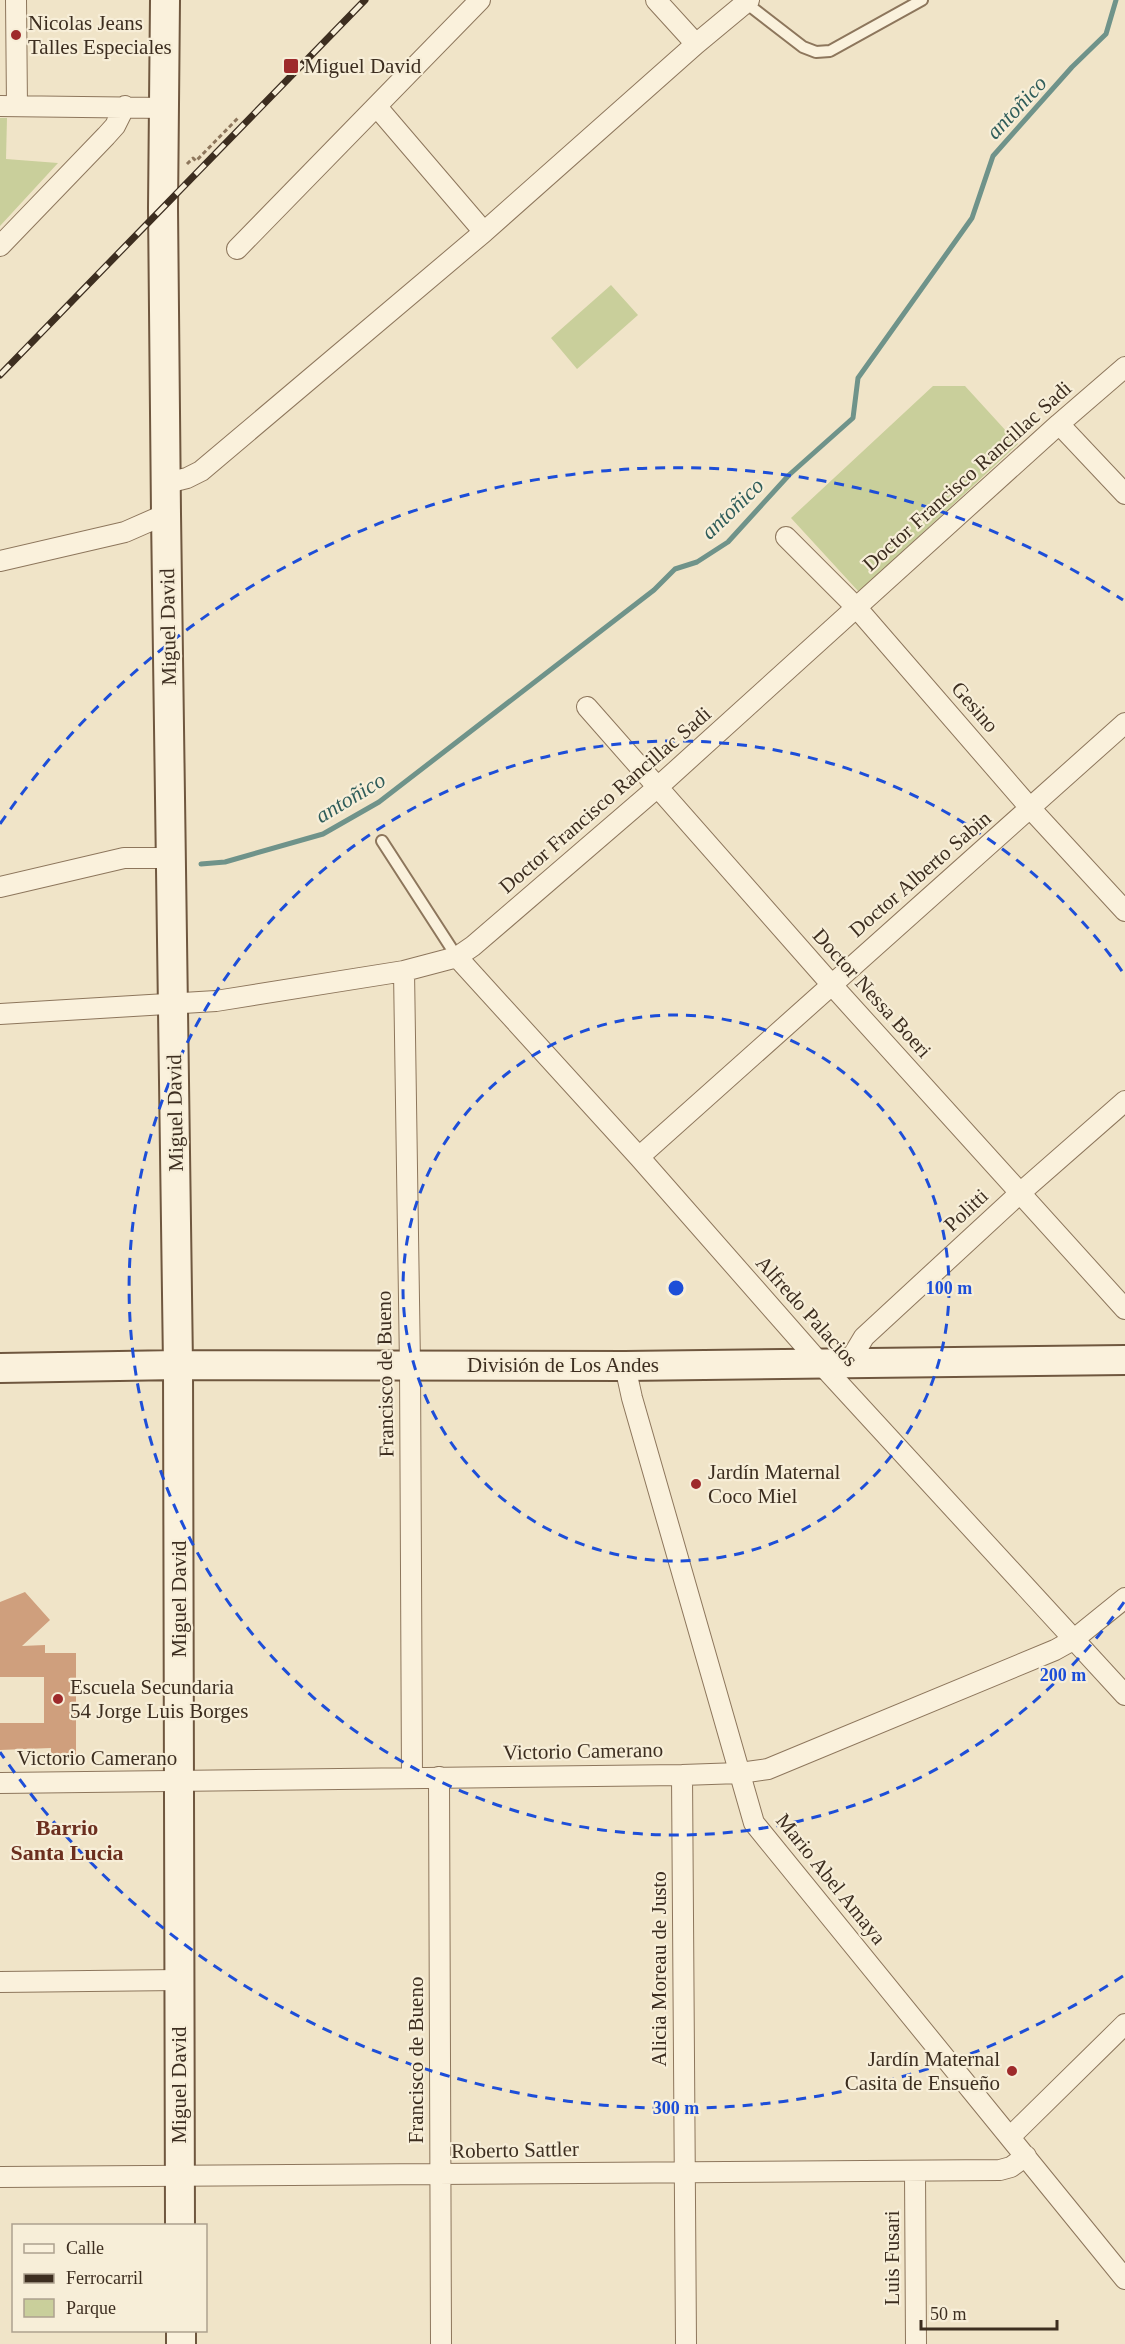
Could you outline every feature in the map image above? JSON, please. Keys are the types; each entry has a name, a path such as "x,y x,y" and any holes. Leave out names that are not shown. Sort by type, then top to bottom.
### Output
{"street":[{"path":"16,0 9,106 164,108"},
{"name":"Miguel David","path":"165,0 166,514 178,1365 180,2224"},
{"path":"237,249 480,0"},
{"path":"656,0 696,44"},
{"path":"167,483 187,478 201,471 484,232 696,44 748,1"},
{"path":"0,246 115,126 125,106"},
{"path":"377,107 484,232"},
{"name":"Doctor Francisco Rancillac Sadi","path":"0,1014 216,1001 404,971 457,957 473,946 659,786 1125,367"},
{"path":"1059,424 1125,494"},
{"path":"0,561 125,532 166,514"},
{"name":"Gesino","path":"786,537 856,607 1031,809 1125,911"},
{"name":"Doctor Nessa Boeri","path":"587,707 659,786 831,984 1125,1309"},
{"name":"Doctor Alberto Sabin","path":"639,1157 1125,723"},
{"path":"0,886 124,858 171,858"},
{"name":"Alfredo Palacios","path":"457,957 639,1157 820,1363 1125,1695"},
{"name":"Francisco de Bueno","path":"404,971 410,1365 412,1777"},
{"name":"Politti","path":"849,1362 864,1336 1020,1193 1125,1101"},
{"name":"División de Los Andes","path":"0,1368 178,1365 625,1366 1125,1360"},
{"name":"Mario Abel Amaya","path":"625,1366 635,1410 754,1823 1125,2279"},
{"name":"Victorio Camerano","path":"0,1782 682,1774 740,1773 768,1769 790,1762 1055,1650 1073,1640 1125,1598"},
{"name":"Alicia Moreau de Justo","path":"682,1774 686,2344"},
{"name":"Francisco de Bueno","path":"439,1777 441,2344"},
{"path":"0,1982 178,1980"},
{"path":"1010,2137 1125,2024"},
{"name":"Roberto Sattler","path":"0,2177 915,2172 1000,2170 1011,2168 1026,2156"},
{"name":"Luis Fusari","path":"915,2172 916,2344"}],"lane":[{"path":"748,1 786,36 816,52 830,51 922,0"},
{"path":"382,841 457,957"}],"path":[{"path":"164,186 193,158 196,162 238,118"}],"green space":[{"path":"0,118 7,118 6,159 58,163 0,226"},
{"path":"611,285 638,315 577,369 551,338"},
{"path":"933,386 965,386 1018,444 859,592 791,518"}],"building":[{"path":"25,1592 50,1620 22,1646 45,1645 45,1653 76,1653 76,1756 51,1757 51,1748 0,1750 0,1723 44,1723 44,1677 0,1677 0,1602"}],"waterway":[{"name":"antoñico","path":"201,864 225,862 323,834 379,802 654,590 675,569 697,562 728,542 789,475 853,418 858,378 972,218 993,156 1072,67 1106,34 1116,0"}],"railway":[{"path":"0,375 365,0"}],"place":[{"name":"Nicolas Jeans Talles Especiales","path":"16,35"},
{"name":"Miguel David","path":"291,66"},
{"name":"Jardín Maternal Coco Miel","path":"696,1484"},
{"name":"Escuela Secundaria 54 Jorge Luis Borges","path":"58,1699"},
{"name":"Jardín Maternal Casita de Ensueño","path":"1012,2071"}],"district":[{"name":"Barrio Santa Lucia","path":"67,1840"}]}
